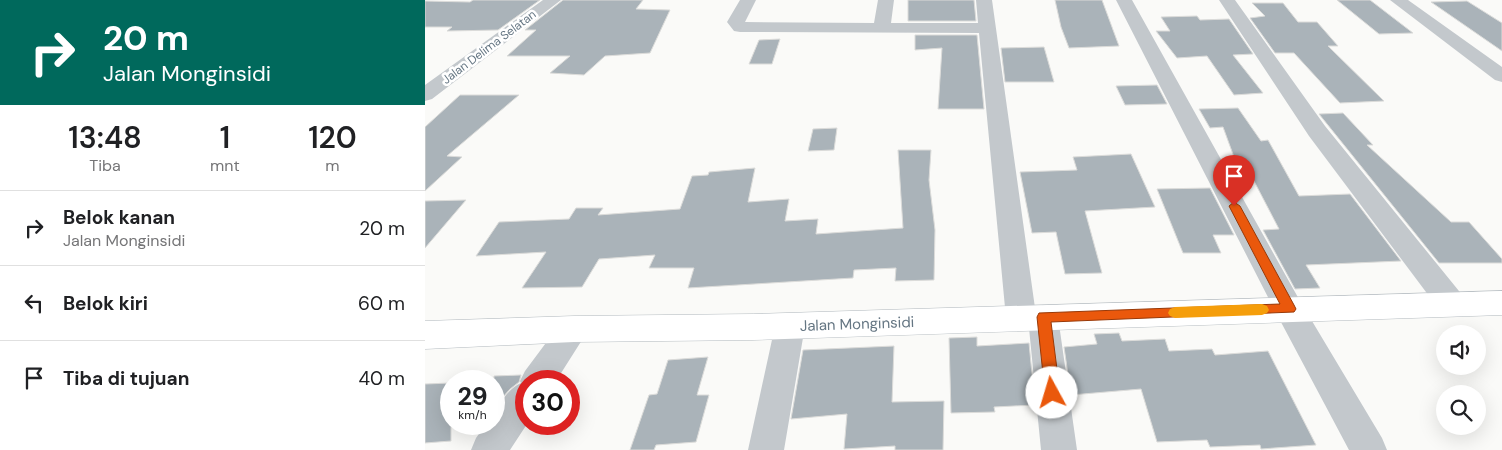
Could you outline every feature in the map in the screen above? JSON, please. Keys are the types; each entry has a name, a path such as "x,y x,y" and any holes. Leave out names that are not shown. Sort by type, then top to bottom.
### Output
{"street":[{"name":"Jalan Delima Selatan","path":"425,95 553,0"},
{"path":"748,0 736,22 740,28 988,28"},
{"path":"882,28 886,0"},
{"path":"985,0 1032,318 1059,450"},
{"path":"1124,0 1289,309 1369,450"},
{"path":"1227,0 1312,125 1452,304"},
{"path":"1398,0 1502,76"},
{"name":"Jalan Monginsidi","path":"425,335 574,329 790,326 1502,303"},
{"path":"766,450 790,326"},
{"path":"545,370 574,329"},
{"path":"489,450 515,413"}],"building":[{"path":"473,0 540,0 498,30 447,31 452,27 425,27 425,1 470,2"},
{"path":"563,0 643,0 636,9 670,10 650,53 605,56 584,75 550,73 570,56 507,56 536,30 525,30"},
{"path":"908,0 974,0 976,21 908,21"},
{"path":"1055,0 1102,0 1119,46 1069,48 1061,27"},
{"path":"1337,0 1370,0 1413,33 1379,34"},
{"path":"1467,1 1502,23 1502,51 1431,2"},
{"path":"1252,3 1283,3 1298,22 1317,22 1338,46 1328,46 1384,101 1340,103 1294,53 1275,53 1250,18 1265,16"},
{"path":"1197,16 1200,20 1229,19 1253,54 1233,55 1263,93 1234,95 1207,56 1177,58 1156,31 1170,31 1161,17"},
{"path":"915,35 977,35 984,109 938,109 942,48 915,50"},
{"path":"780,39 772,64 749,64 759,40"},
{"path":"1044,47 1054,82 1005,82 1001,48"},
{"path":"1157,85 1167,104 1125,105 1116,86"},
{"path":"460,95 519,95 447,156 462,157 425,191 425,127"},
{"path":"1238,108 1261,141 1268,140 1299,196 1350,194 1401,261 1306,265 1320,288 1295,289 1263,230 1279,229 1242,158 1234,157 1223,127 1210,128 1199,109"},
{"path":"1343,113 1373,145 1367,145 1451,222 1469,222 1502,259 1502,263 1439,263 1319,114"},
{"path":"837,128 834,150 808,151 813,129"},
{"path":"898,150 931,150 929,180 935,230 934,280 895,281 896,268 854,270 853,278 688,288 694,268 649,268 655,255 599,259 582,287 522,288 546,252 476,256 499,222 569,219 576,208 603,208 598,215 680,209 692,176 708,175 709,172 755,168 748,202 789,199 785,221 818,219 816,234 903,228"},
{"path":"1131,154 1155,207 1085,211 1102,273 1065,274 1056,232 1032,233 1020,172 1077,170 1073,157"},
{"path":"1210,188 1234,235 1213,235 1221,253 1183,253 1157,189"},
{"path":"466,200 425,248 425,201"},
{"path":"1119,333 1122,341 1165,339 1169,351 1212,349 1215,355 1268,351 1316,445 1261,449 1260,445 1210,447 1207,440 1157,442 1141,389 1071,395 1064,347 1097,344 1094,334"},
{"path":"977,337 977,346 1029,343 1035,405 994,407 995,412 951,413 949,338"},
{"path":"894,346 892,402 944,401 943,450 895,450 895,446 844,449 847,414 791,419 803,350"},
{"path":"708,357 697,395 709,395 696,442 656,445 654,450 630,450 649,395 657,394 668,360"},
{"path":"515,375 515,385 505,395 505,376"},
{"path":"440,383 440,435 451,435 451,441 425,443 425,384"}],"slow traffic":[{"path":"1175,313 1262,310"}],"route":[{"path":"1052,393 1043,317 1289,309 1234,206"}]}
